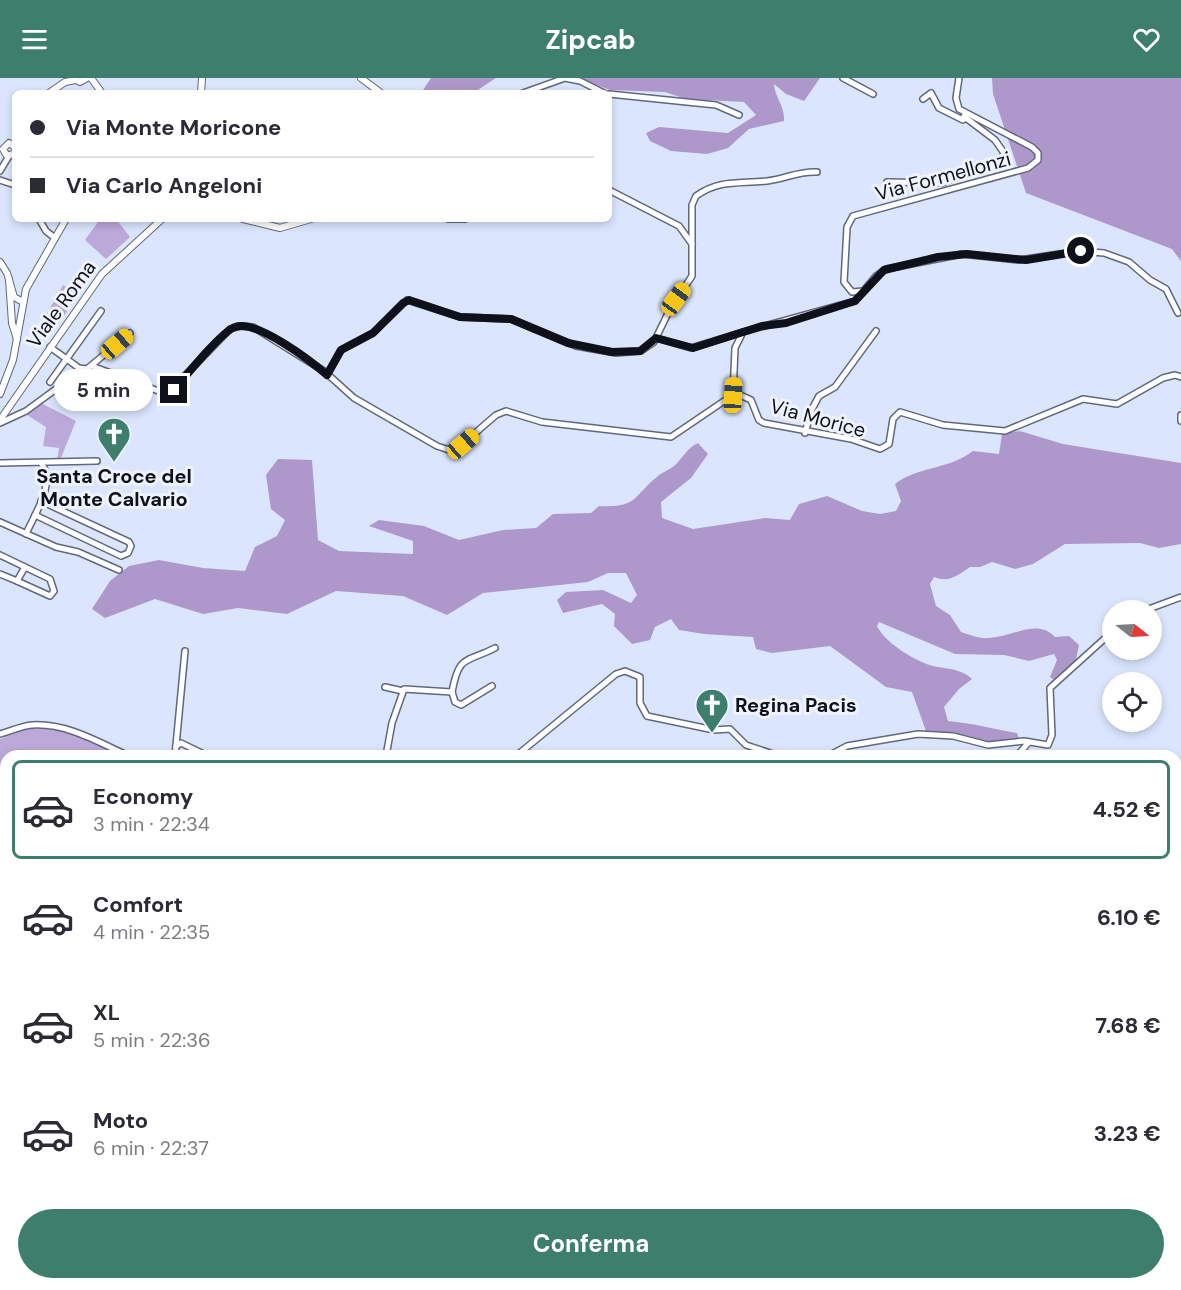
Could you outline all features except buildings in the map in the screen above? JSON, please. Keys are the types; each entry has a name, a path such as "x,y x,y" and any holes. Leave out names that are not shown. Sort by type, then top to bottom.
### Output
{"main road":[{"path":"361,78 377,90"},
{"path":"54,90 71,79 87,79 100,90"},
{"path":"0,394 10,369 18,339 23,302 31,278 64,222"},
{"name":"Viale Roma","path":"0,421 105,271 159,222"},
{"path":"255,222 280,228 301,222"},
{"path":"0,262 9,279 14,297 23,302"},
{"path":"9,279 10,308 18,339"},
{"path":"10,308 21,317"}],"street":[{"path":"532,90 566,78 580,81 598,90"},
{"path":"843,78 873,94"},
{"path":"886,182 942,183 1001,160 1004,152 1001,146 966,118 955,106 959,78"},
{"path":"923,99 931,93 939,108 962,119 966,118"},
{"path":"612,94 716,105 739,115"},
{"name":"Via Formellonzi","path":"863,291 853,292 844,282 847,227 853,216 1028,168 1038,160 1038,152 1032,147 961,110 956,94"},
{"path":"0,171 9,148"},
{"path":"327,375 341,350 373,333 407,300 460,317 511,319 568,343 612,352 640,351 656,338 671,307 691,277 694,198 726,182 766,181 795,172 817,172"},
{"path":"612,192 679,226 693,245"},
{"path":"40,222 55,238"},
{"path":"43,227 46,222"},
{"path":"656,338 691,348 854,302 884,270 946,255 967,254 1022,260 1062,252 1089,251 1118,257 1134,265 1148,279 1168,291 1178,313"},
{"path":"50,382 101,311"},
{"path":"92,366 161,392 169,392 230,329 245,325 262,331 327,375 336,385 358,400 437,447 449,450 458,448 496,415 506,411 538,422 673,437 733,395 735,348 743,332"},
{"path":"805,433 818,398 834,388 876,331"},
{"path":"50,347 83,369 92,366 130,333"},
{"name":"Via Morice","path":"733,395 748,397 764,423 805,433 849,439 881,449 888,445 893,421 901,412 943,425 1005,431 1082,400 1117,404 1163,378 1181,376"},
{"path":"0,421 20,412 56,389"},
{"path":"11,405 20,412"},
{"path":"1181,415 1181,421"},
{"path":"0,464 97,461"},
{"path":"26,534 41,501 46,472 41,463"},
{"path":"34,515 122,556 128,554 131,546 129,542 41,501"},
{"path":"0,522 58,548 78,552 119,570"},
{"path":"0,555 52,581 55,590 51,596 0,574"},
{"path":"17,581 25,567"},
{"path":"1162,604 1181,597"},
{"path":"839,750 846,746 908,734 950,735 992,745 1029,742 1046,746 1050,743 1050,688 1102,642"},
{"path":"492,686 461,705 455,702 452,692 457,672 465,660 495,648"},
{"path":"176,748 185,651"},
{"path":"523,750 616,674 624,671 640,677 640,705 646,716 714,730 729,729 744,744 762,750"},
{"path":"384,687 403,691 409,688 452,692"},
{"path":"387,750 394,717 403,691"},
{"path":"0,734 30,726 62,728 77,732 116,750"},
{"path":"1022,750 1029,742"},
{"path":"176,748 180,743 195,750"}],"shaded area":[{"path":"431,78 496,78 478,90 423,90"},
{"path":"578,78 820,78 804,101 786,94 774,84 784,121 749,129 728,148 707,154 671,151 650,141 646,133 659,127 728,133 756,115 744,102 686,99 665,92 610,90"},
{"path":"992,78 1181,78 1181,261 1172,249 1026,193 993,94"},
{"path":"98,222 118,222 130,237 106,259 85,240"},
{"path":"63,285 79,294 52,333 40,326"},
{"path":"39,402 76,421 60,460 57,460 59,448 43,446 46,427 24,413"},
{"path":"1020,431 1063,444 1181,463 1181,544 1159,548 1140,543 1065,544 1033,564 1015,569 992,562 980,567 970,567 949,579 934,577 930,584 936,606 950,615 961,632 989,638 1040,629 1055,637 1069,636 1079,645 1076,660 1054,680 1050,677 1057,660 1054,654 1029,661 1004,655 955,654 879,622 877,626 880,632 904,652 924,663 961,672 972,679 959,689 944,707 948,721 1017,733 1019,739 990,742 959,734 926,731 912,692 886,687 830,646 772,653 756,649 753,637 679,630 671,619 655,627 650,640 632,644 614,626 615,614 602,604 563,613 557,600 566,592 603,590 631,603 637,595 626,573 608,573 588,582 483,593 447,615 403,596 336,591 287,614 238,608 203,614 155,599 105,618 92,609 110,581 129,566 159,560 203,568 245,571 255,547 277,536 285,520 271,509 266,475 278,459 312,460 318,540 339,551 413,554 413,541 369,526 379,520 424,526 459,540 503,530 536,528 553,514 591,513 599,506 628,503 658,476 674,466 688,450 698,443 708,454 691,478 661,502 662,518 693,529 765,518 790,520 799,504 827,496 862,511 880,514 896,511 901,501 895,484 904,478 954,462 973,451 999,454 1002,434"},
{"path":"30,728 70,731 113,750 0,750 0,739"}],"place":[{"name":"Santa Croce del Monte Calvario","path":"114,463"},
{"name":"Regina Pacis","path":"712,734"}],"route":[{"path":"174,390 228,332 245,325 262,331 327,375 341,350 373,333 405,301 409,300 460,317 517,320 576,346 610,352 640,351 654,342 656,338 693,348 762,326 786,323 857,301 879,273 886,269 962,254 1022,260 1062,252 1081,251"}]}
